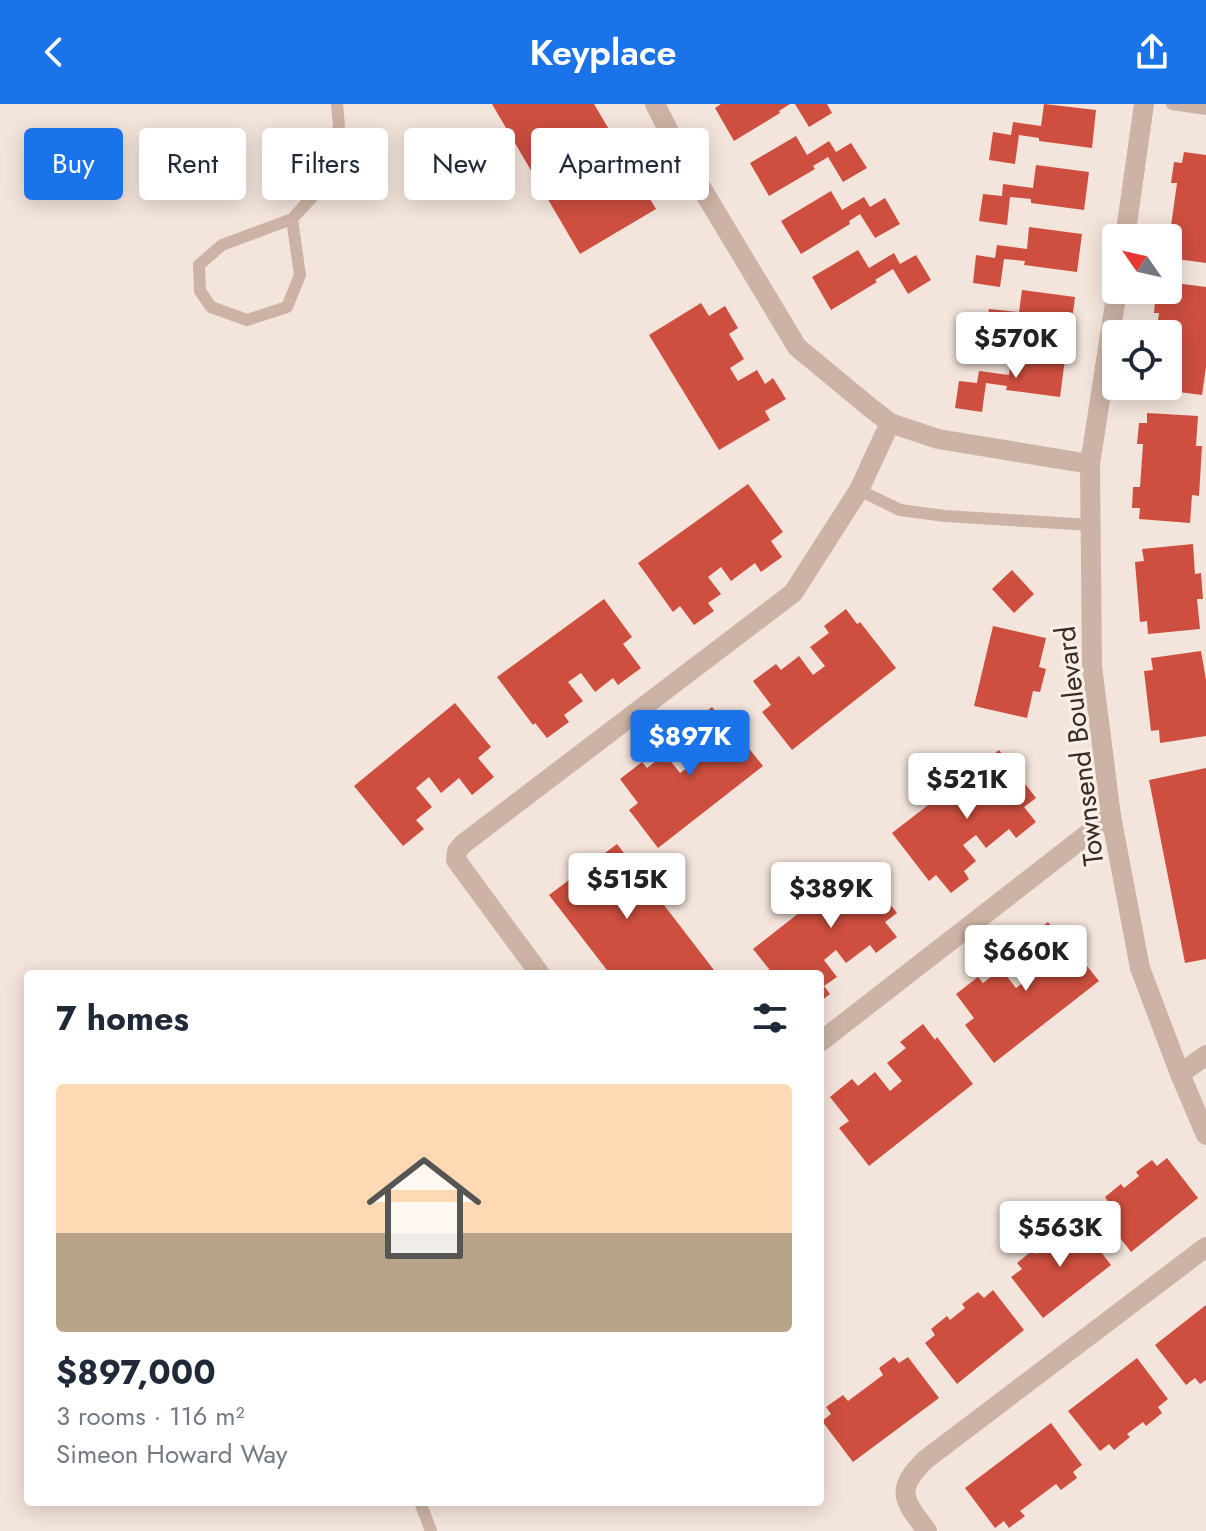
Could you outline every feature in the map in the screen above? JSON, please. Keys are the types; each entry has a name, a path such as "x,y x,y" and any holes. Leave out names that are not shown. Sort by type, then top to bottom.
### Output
{"street":[{"path":"655,104 678,149 797,347 890,423 938,439 1090,464"},
{"path":"1127,224 1144,104"},
{"name":"Townsend Boulevard","path":"1115,304 1090,464 1092,666 1111,816 1140,968 1206,1135"},
{"path":"537,970 456,860 457,851 793,593 859,490 890,423"},
{"path":"824,1039 1111,816"},
{"path":"1180,1074 1206,1055"},
{"path":"927,1531 907,1505 906,1488 911,1475 937,1451 1206,1247"}],"lane":[{"path":"292,219 300,275 287,307 247,320 211,307 200,291 199,265 222,245 292,219 327,181 339,125 337,104"},
{"path":"1172,104 1206,109"},
{"path":"859,490 900,510 945,516 1091,525"},
{"path":"422,1506 431,1531"}],"building":[{"path":"492,104 594,104 608,128 531,128 531,170 515,143 515,128 506,128"},
{"path":"721,104 790,104 734,141 715,108"},
{"path":"795,104 827,104 832,113 809,127"},
{"path":"1044,104 1096,110 1092,148 1039,141 1039,138 1019,135 1015,164 989,160 993,132 1011,135 1013,122 1041,126"},
{"path":"796,136 807,155 829,141 836,152 851,143 867,168 843,182 828,157 813,166 815,169 769,196 750,163"},
{"path":"1184,152 1206,155 1206,263 1182,260 1182,224 1171,224 1177,183 1171,183 1174,162 1182,163"},
{"path":"1036,165 1089,172 1084,210 1010,197 1007,225 979,221 983,194 1002,196 1003,184 1033,188"},
{"path":"831,191 842,210 864,197 870,207 885,198 900,224 875,238 860,214 849,221 850,224 801,254 781,221"},
{"path":"548,200 651,200 656,209 580,254"},
{"path":"1029,227 1082,234 1077,272 1024,265 1025,261 1004,259 1000,287 973,283 976,255 995,258 997,245 1027,249"},
{"path":"858,250 869,268 894,253 900,264 916,255 931,280 908,294 893,269 831,310 812,277"},
{"path":"1182,284 1206,287 1206,367 1202,395 1182,392 1182,320 1158,320 1159,313 1154,313 1155,304 1182,304"},
{"path":"1022,290 1075,297 1070,335 1017,328 1017,324 996,321 992,350 965,346 968,319 987,321 989,309 1019,312"},
{"path":"701,303 709,316 725,306 738,328 729,334 744,359 730,368 738,381 757,370 765,384 773,378 786,399 765,411 770,420 719,450 649,335"},
{"path":"1012,352 1065,359 1060,397 1006,390 1007,386 986,383 982,412 955,408 959,381 977,383 979,371 1009,375"},
{"path":"1147,413 1198,416 1196,446 1202,446 1199,496 1192,495 1190,523 1139,519 1140,508 1132,508 1133,487 1140,487 1143,444 1137,444 1139,423 1147,423"},
{"path":"748,484 783,532 771,541 782,557 761,572 755,563 731,581 721,567 708,577 721,594 708,603 714,611 694,625 680,606 673,612 638,563"},
{"path":"1193,544 1195,574 1201,573 1203,599 1197,599 1200,629 1148,634 1147,621 1140,622 1135,562 1144,561 1142,549"},
{"path":"1012,570 1034,594 1014,613 992,589"},
{"path":"604,599 632,637 623,644 641,668 618,685 613,678 595,692 581,673 568,682 583,701 564,715 569,722 547,738 535,723 533,725 497,677"},
{"path":"846,609 896,668 792,750 762,712 771,705 753,681 776,664 781,670 799,656 813,675 825,666 810,647 829,633 824,626"},
{"path":"993,626 1046,638 1039,667 1046,669 1040,692 1033,691 1027,718 974,706"},
{"path":"1201,651 1206,680 1206,736 1160,743 1159,730 1151,731 1144,671 1153,670 1151,658"},
{"path":"455,703 491,747 478,758 494,777 472,795 459,778 441,793 429,777 416,788 432,807 416,820 424,829 403,846 354,786"},
{"path":"712,707 763,766 658,848 629,810 638,803 620,779 642,762 647,768 665,754 680,773 692,764 677,745 695,731 690,724"},
{"path":"999,750 1036,798 1024,807 1036,822 1016,838 1009,829 986,848 976,835 963,845 976,861 964,871 969,879 951,893 936,875 929,881 892,833"},
{"path":"1206,768 1206,959 1185,963 1149,780"},
{"path":"617,844 714,970 607,970 549,895"},
{"path":"860,865 897,913 885,922 897,937 876,953 870,945 846,963 836,950 824,960 837,977 824,986 824,970 770,970 753,949"},
{"path":"1048,922 1099,981 994,1063 965,1025 974,1018 956,994 978,977 983,983 1001,969 1016,988 1028,979 1013,960 1031,946 1026,939"},
{"path":"923,1024 935,1040 937,1037 973,1084 869,1166 839,1128 849,1121 830,1097 852,1079 858,1086 875,1072 890,1091 902,1081 887,1063 906,1048 900,1042"},
{"path":"1167,1158 1198,1198 1131,1252 1099,1211 1109,1203 1105,1197 1121,1184 1124,1188 1139,1176 1136,1172 1152,1160 1157,1166"},
{"path":"1080,1225 1111,1265 1043,1318 1011,1277 1022,1269 1017,1263 1033,1250 1036,1254 1052,1242 1049,1238 1065,1226 1070,1232"},
{"path":"993,1290 1024,1330 957,1384 925,1343 935,1335 931,1329 947,1316 950,1320 965,1308 962,1304 978,1292 984,1298"},
{"path":"1206,1305 1206,1380 1200,1384 1195,1378 1186,1385 1155,1345"},
{"path":"894,1357 899,1363 908,1357 939,1398 853,1462 824,1424 824,1419 831,1414 826,1407 843,1395 848,1401 883,1375 879,1368"},
{"path":"1137,1358 1168,1399 1158,1407 1162,1413 1146,1426 1143,1422 1127,1434 1130,1437 1114,1450 1109,1444 1100,1451 1068,1411"},
{"path":"1051,1423 1082,1465 1073,1472 1077,1478 1061,1490 1056,1484 1020,1511 1025,1516 1009,1528 1004,1521 995,1528 965,1488"}]}
